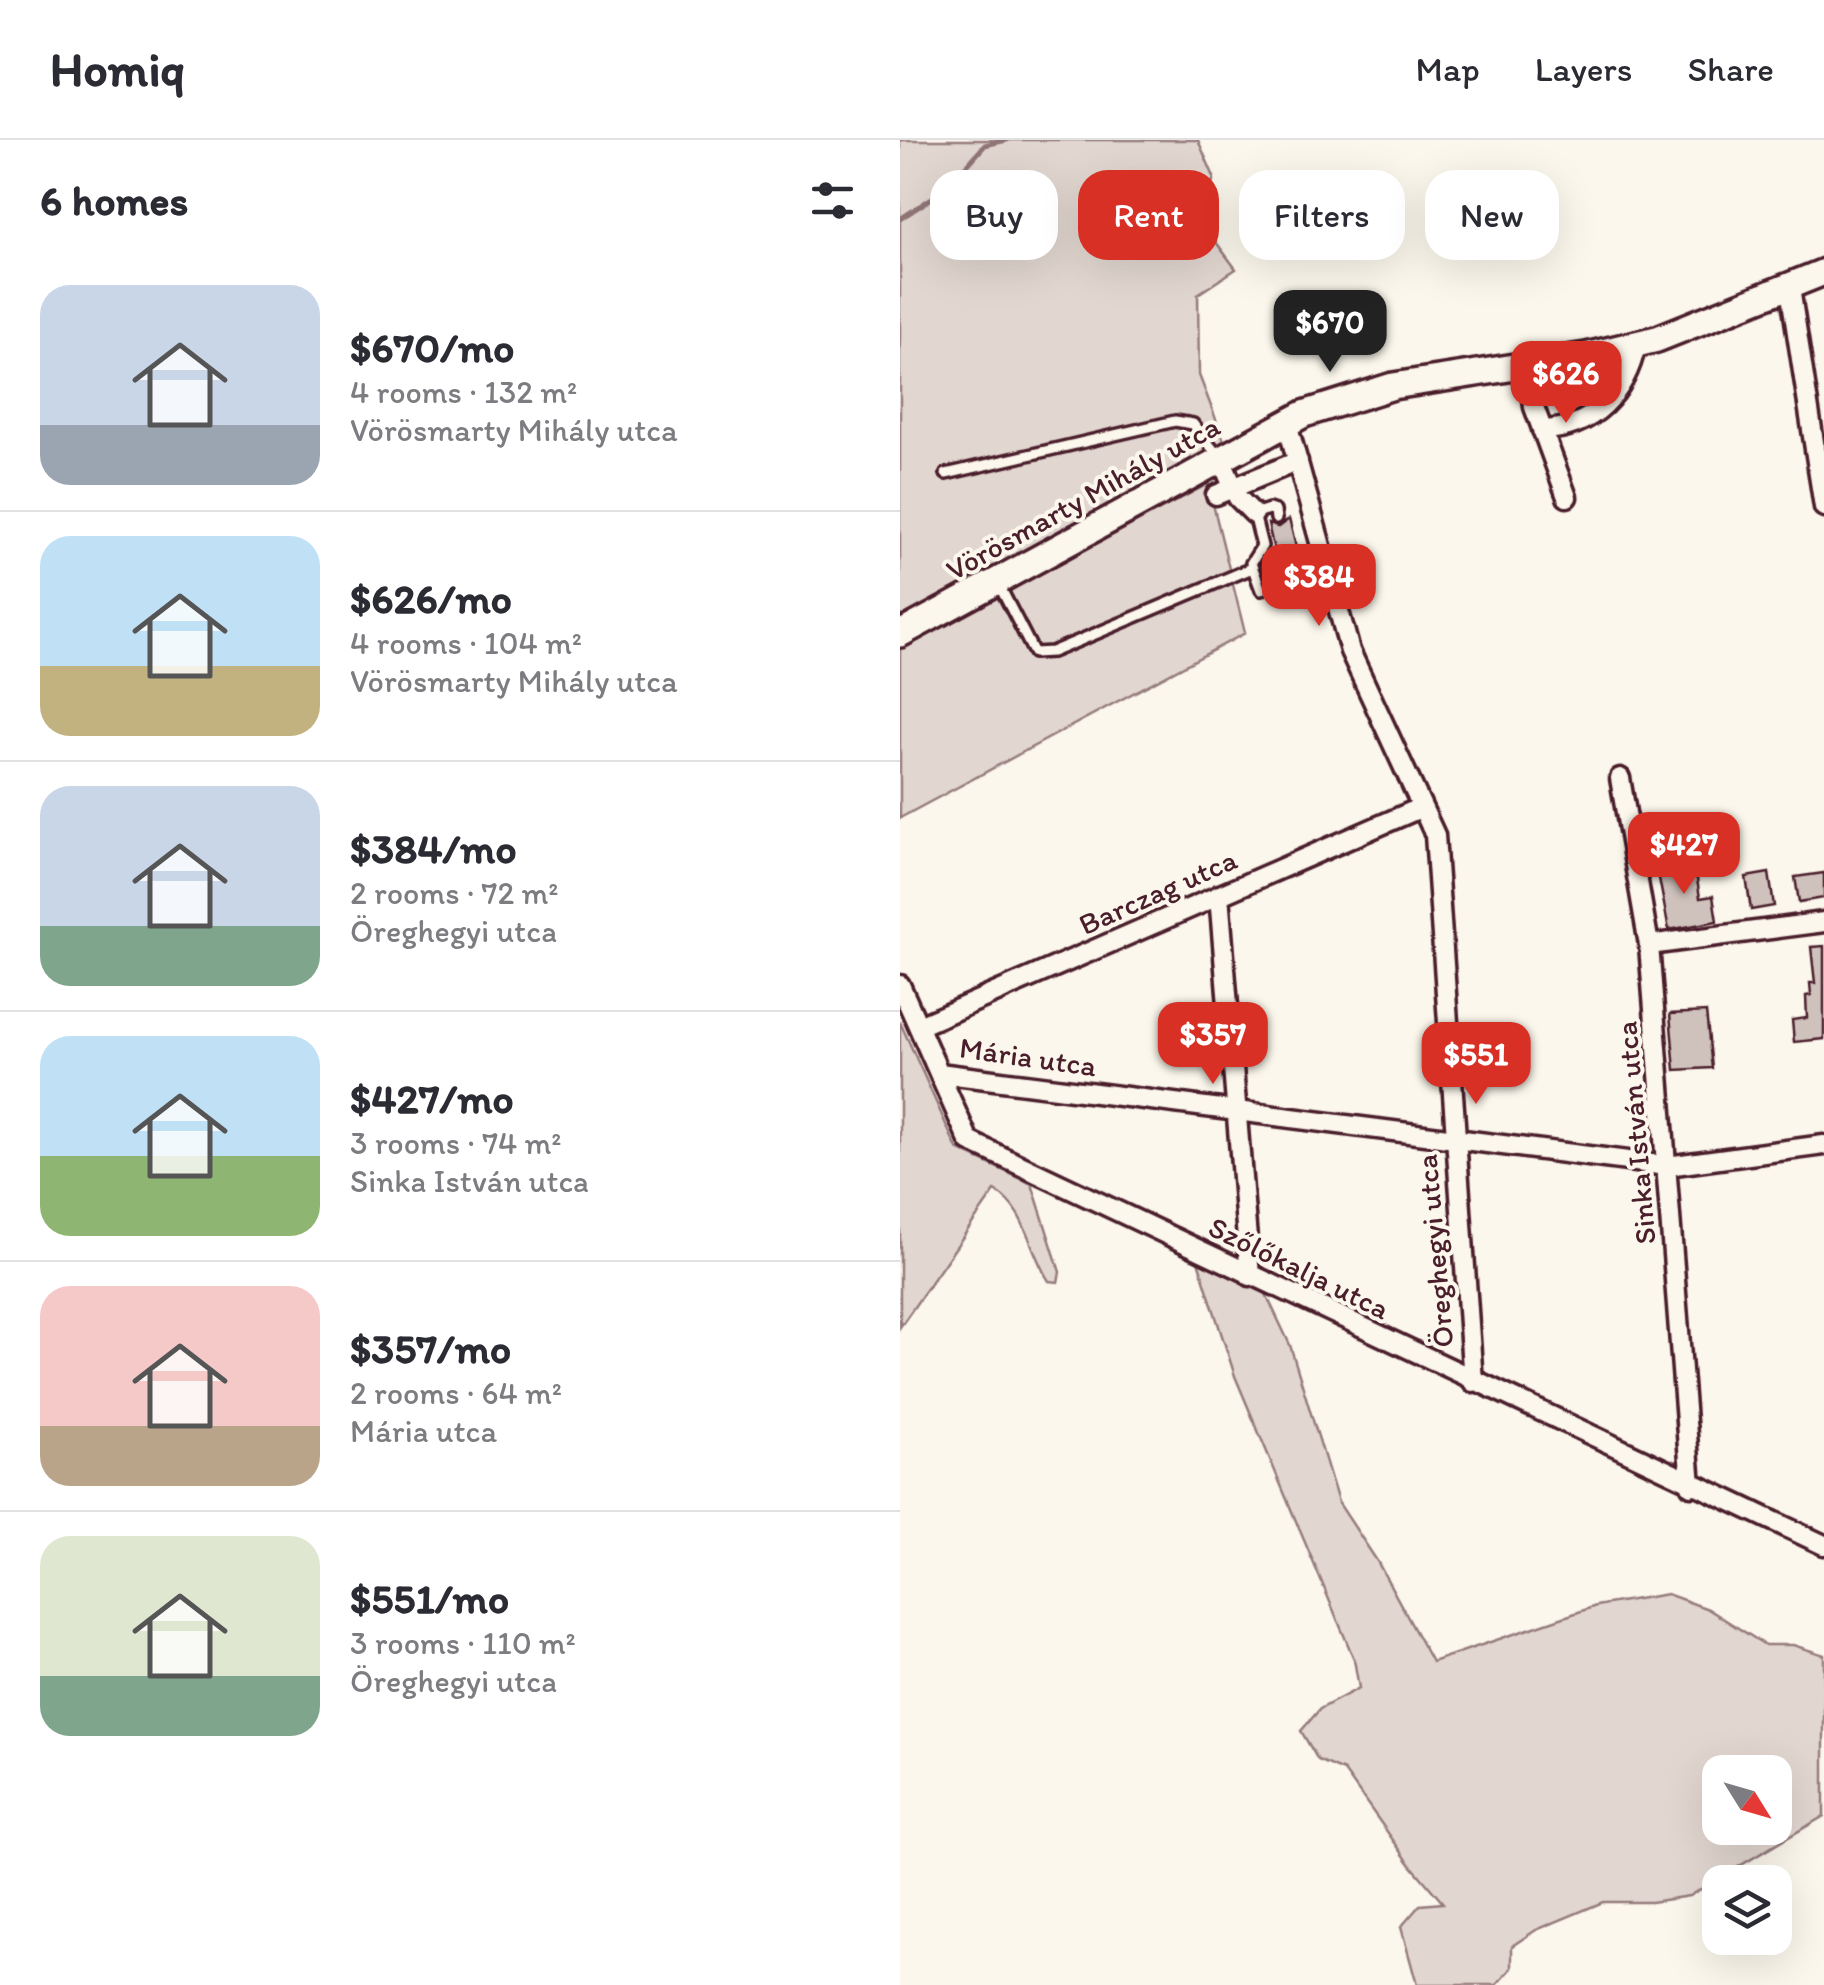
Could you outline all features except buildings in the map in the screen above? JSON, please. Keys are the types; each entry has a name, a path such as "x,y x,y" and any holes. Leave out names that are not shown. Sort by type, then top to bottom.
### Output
{"main road":[{"name":"Vörösmarty Mihály utca","path":"900,634 1286,423 1355,396 1636,345 1824,272"}],"street":[{"path":"1790,288 1824,507"},
{"path":"1542,430 1580,424 1605,405 1630,375 1636,345"},
{"path":"1530,364 1534,407 1567,497"},
{"name":"Öreghegyi utca","path":"1286,423 1350,651 1435,835 1473,1382"},
{"path":"1221,460 1238,498 1254,514"},
{"path":"1216,495 1298,461"},
{"name":"Sinka István utca","path":"1620,778 1649,945 1691,1486"},
{"name":"Barczag utca","path":"919,1026 1420,808"},
{"path":"1219,896 1250,1276"},
{"path":"1649,945 1824,922"},
{"path":"900,986 939,1073"},
{"name":"Mária utca","path":"939,1073 1454,1142 1667,1166 1824,1145"},
{"name":"Szőlőkalja utca","path":"939,1073 968,1141 1824,1546"}],"lane":[{"path":"946,474 1184,420 1202,431 1221,460"},
{"path":"998,582 1034,653 1052,652 1252,568 1262,546 1254,514 1269,509 1276,518"},
{"path":"1252,568 1261,590"}],"shaded area":[{"path":"900,140 1198,140 1211,170 1078,170 1078,260 1219,260 1219,246 1236,269 1198,294 1199,375 1225,443 900,620"},
{"path":"1208,484 1245,633 900,818 900,649"},
{"path":"900,1022 957,1149 1032,1184 1060,1272 1058,1282 1049,1281 1021,1220 995,1191 900,1327"},
{"path":"1198,1261 1265,1292 1290,1345 1338,1502 1377,1561 1432,1662 1596,1606 1667,1594 1708,1609 1765,1645 1793,1645 1824,1655 1824,1816 1792,1835 1792,1755 1702,1755 1702,1845 1775,1845 1741,1865 1702,1865 1702,1888 1689,1896 1651,1902 1603,1902 1536,1930 1512,1946 1512,1968 1497,1985 1417,1985 1401,1927 1420,1905 1443,1903 1344,1771 1318,1760 1301,1731 1320,1709 1359,1688 1354,1659 1235,1376"}],"waterway":[{"path":"900,219 947,188 985,145 1007,140"}]}
